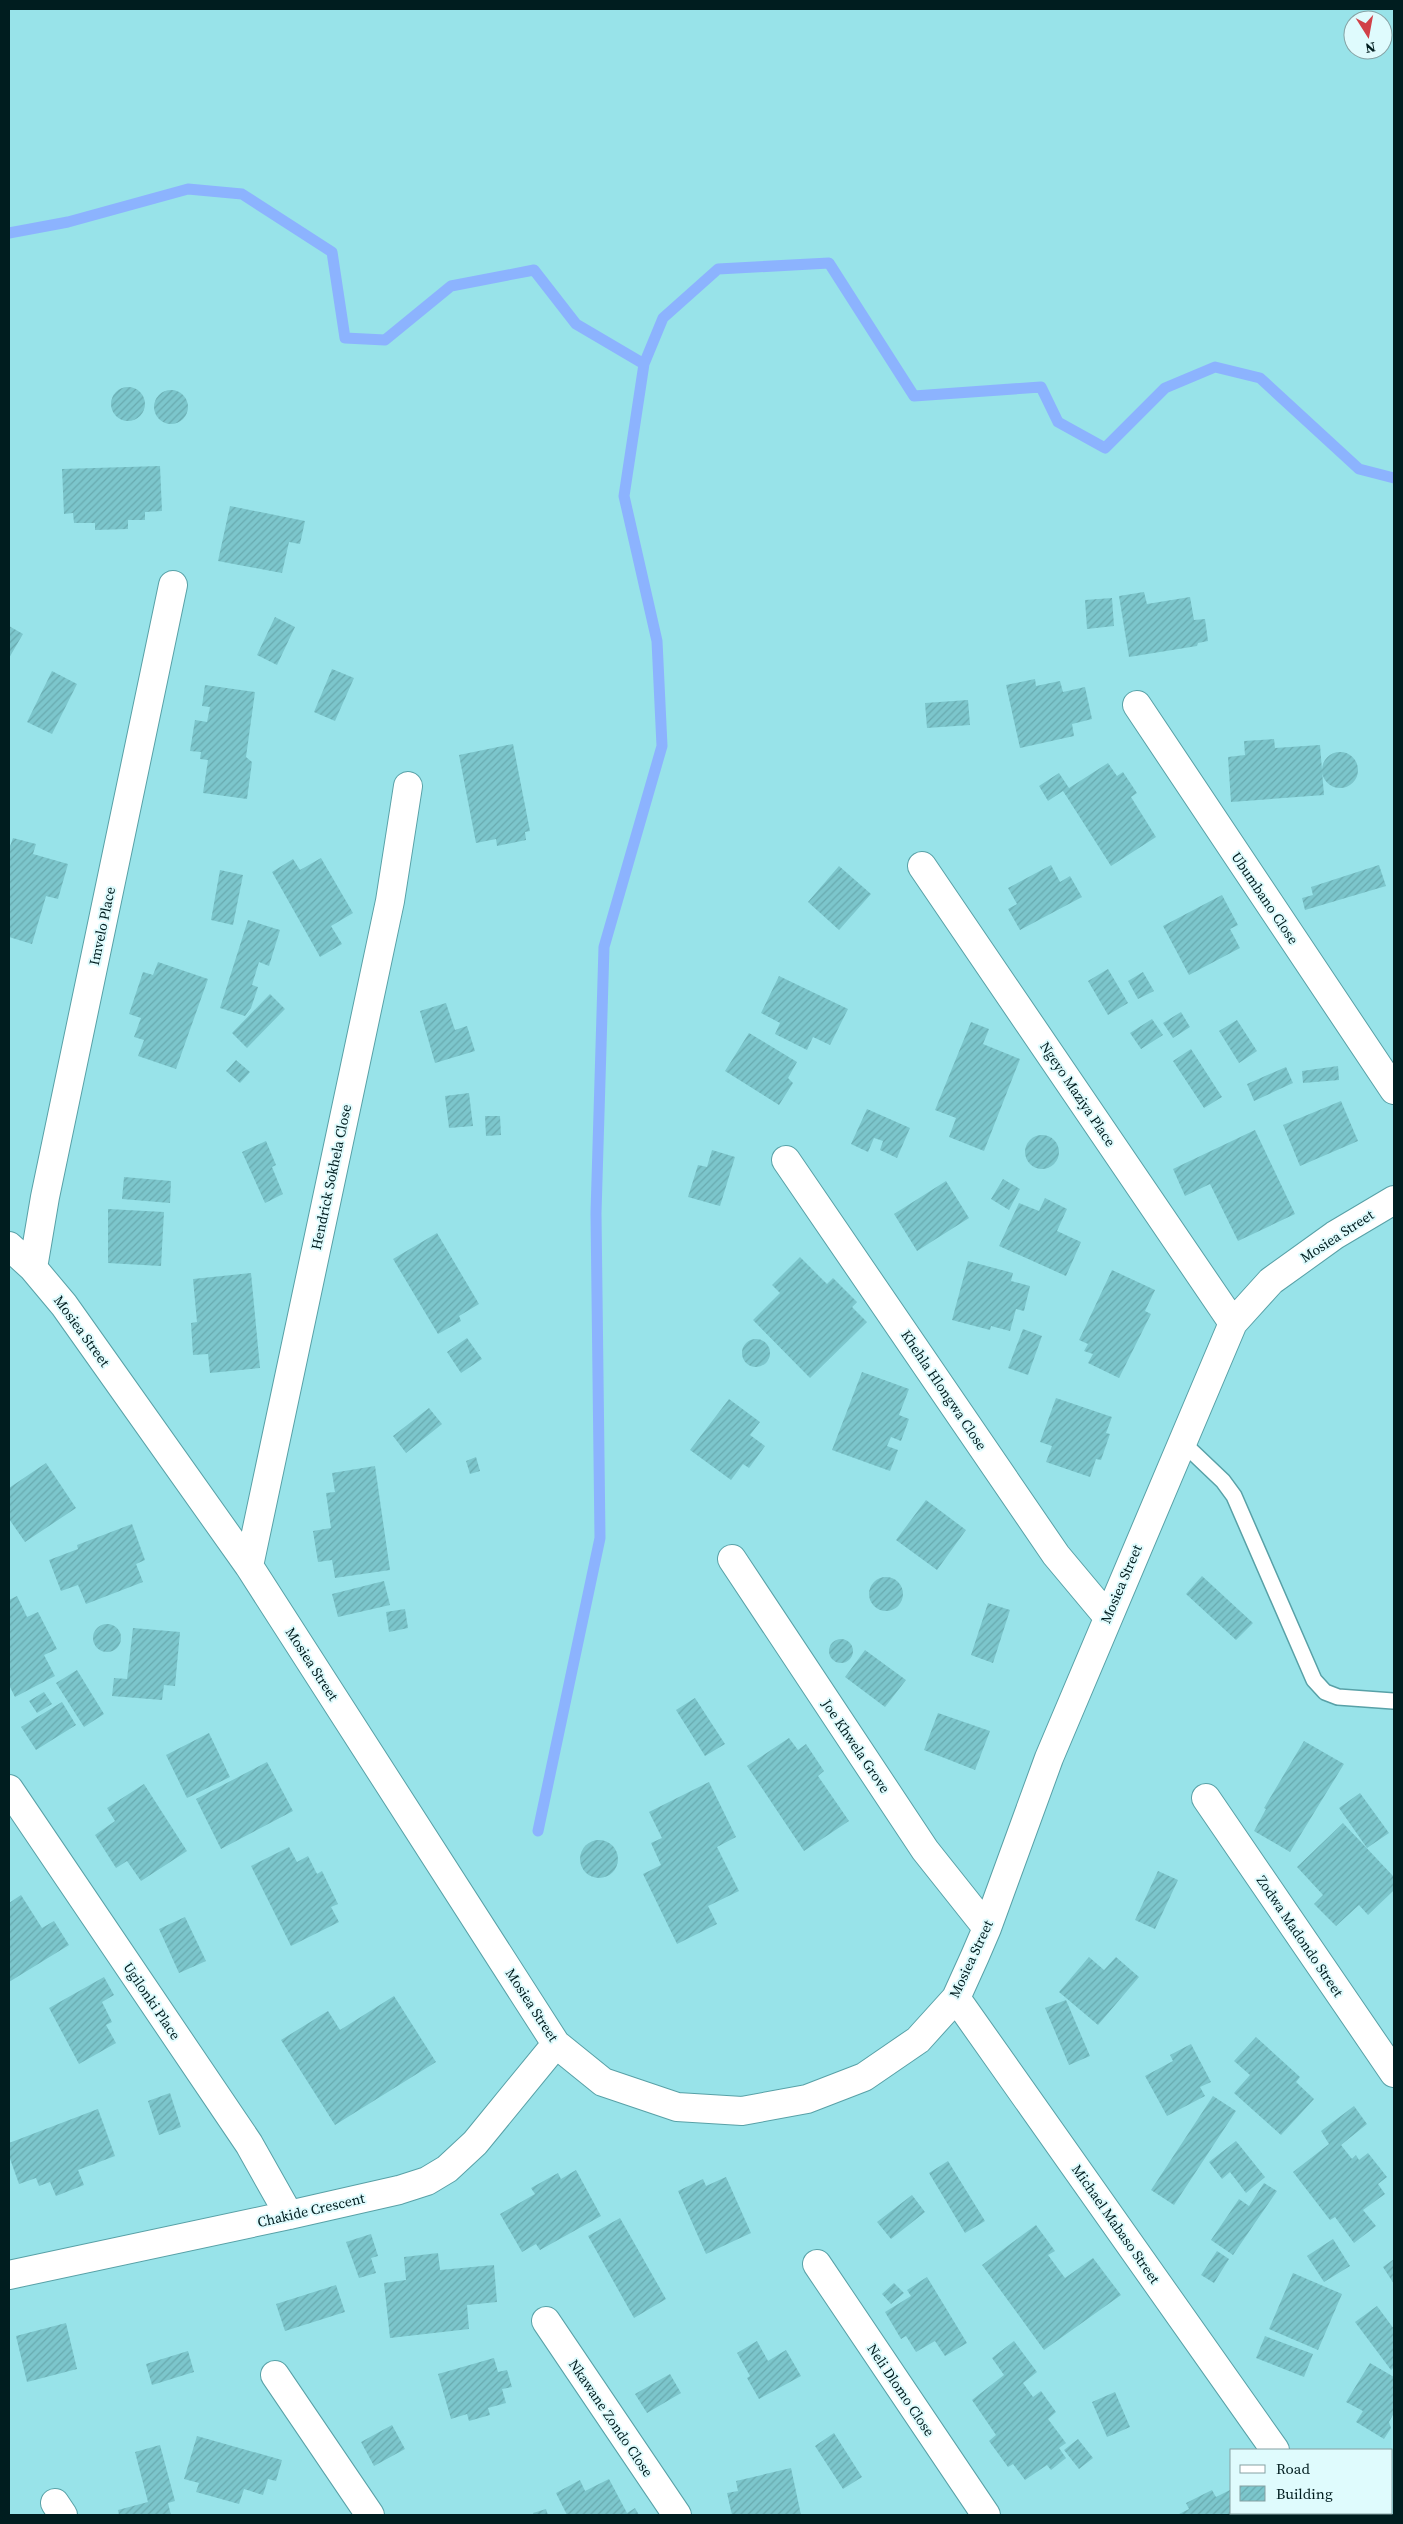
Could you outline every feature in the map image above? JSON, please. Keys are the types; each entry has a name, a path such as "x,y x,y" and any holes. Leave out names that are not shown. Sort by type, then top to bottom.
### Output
{"street":[{"name":"Imvelo Place","path":"33,1268 45,1197 173,585"},
{"name":"Ubumbano Close","path":"1137,706 1394,1090"},
{"name":"Hendrick Sokhela Close","path":"249,1566 388,911 408,786"},
{"name":"Ngeyo Maziya Place","path":"922,866 1233,1323"},
{"name":"Khehla Hlongwa Close","path":"786,1160 1056,1555 1107,1616"},
{"name":"Mosiea Street","path":"9,1246 33,1268 64,1305 249,1566 556,2044 603,2082 678,2106 742,2111 807,2100 864,2077 918,2040 956,1998 987,1928 1049,1758 1107,1616 1233,1323 1271,1282 1335,1235 1394,1200"},
{"name":"Joe Khwela Grove","path":"732,1559 925,1850 987,1928"},
{"name":"Ugilonki Place","path":"9,1789 249,2144 289,2215"},
{"name":"Zodwa Madondo Street","path":"1206,1798 1394,2073"},
{"name":"Michael Mabaso Street","path":"956,1998 1274,2449"},
{"name":"Chakide Crescent","path":"9,2275 289,2215 399,2190 427,2181 447,2169 475,2143 556,2044"},
{"name":"Neli Dlomo Close","path":"817,2264 986,2515"},
{"name":"Nkawane Zondo Close","path":"546,2321 677,2515"},
{"path":"275,2375 370,2515"}],"lane":[{"path":"1182,1442 1223,1481 1234,1496 1314,1680 1325,1692 1338,1697 1393,1701"}],"building":[{"path":"128,387 140,392 145,404 140,416 128,421 116,416 111,404 116,392"},
{"path":"171,390 183,395 188,407 183,419 171,424 159,419 154,407 159,395"},
{"path":"160,466 162,511 145,512 145,520 128,520 128,529 95,530 95,523 74,523 73,513 64,514 62,469"},
{"path":"230,506 305,521 300,544 289,542 282,573 218,561"},
{"path":"1144,592 1147,604 1190,597 1194,620 1205,619 1208,641 1198,643 1197,646 1129,657 1119,596"},
{"path":"1112,598 1114,626 1087,629 1085,600"},
{"path":"275,617 295,627 277,665 257,655"},
{"path":"9,626 23,634 9,658"},
{"path":"332,669 354,678 335,721 314,712"},
{"path":"52,671 77,684 52,734 27,722"},
{"path":"1035,679 1036,686 1060,681 1063,692 1085,687 1092,719 1072,724 1074,736 1020,748 1006,685"},
{"path":"205,685 255,692 246,757 252,762 247,799 203,793 208,760 200,759 201,752 190,751 195,720 207,722 210,707 202,706"},
{"path":"968,700 970,725 927,728 925,703"},
{"path":"1274,739 1275,748 1320,745 1324,795 1231,802 1228,757 1245,755 1244,741"},
{"path":"513,744 530,831 525,832 526,840 497,846 496,839 476,843 459,755"},
{"path":"1340,752 1353,757 1358,770 1353,783 1340,788 1327,783 1322,770 1327,757"},
{"path":"1108,763 1117,776 1123,772 1137,793 1131,797 1156,837 1111,866 1063,791 1048,801 1039,786 1059,773 1069,788"},
{"path":"13,838 36,844 33,854 68,864 58,899 46,896 32,944 9,937 9,849"},
{"path":"321,858 353,913 331,926 342,944 320,957 272,872 293,859 300,870"},
{"path":"1051,865 1060,882 1070,876 1082,897 1020,930 1008,909 1017,904 1008,888"},
{"path":"1379,865 1386,886 1305,910 1302,898 1313,895 1311,887"},
{"path":"839,866 871,894 839,930 808,902"},
{"path":"220,870 243,875 233,925 211,920"},
{"path":"1222,895 1238,925 1230,929 1240,948 1189,975 1163,926"},
{"path":"248,920 280,930 269,966 259,962 252,985 258,987 251,1008 245,1016 220,1008"},
{"path":"158,962 208,979 176,1069 138,1056 144,1040 134,1037 141,1018 129,1014 143,972 153,975"},
{"path":"1108,969 1128,1003 1108,1015 1088,981"},
{"path":"1143,972 1154,991 1138,999 1128,981"},
{"path":"779,976 848,1009 830,1045 813,1037 807,1050 775,1034 780,1023 761,1013"},
{"path":"270,994 285,1009 247,1048 232,1033"},
{"path":"446,1003 455,1030 467,1026 475,1051 435,1063 420,1011"},
{"path":"1181,1012 1190,1027 1173,1038 1163,1023"},
{"path":"1152,1019 1163,1035 1141,1049 1130,1033"},
{"path":"1237,1020 1257,1051 1239,1063 1219,1031"},
{"path":"971,1022 989,1029 983,1044 1020,1059 984,1151 949,1137 956,1118 935,1110"},
{"path":"749,1033 797,1062 788,1078 793,1083 779,1105 725,1071"},
{"path":"1191,1049 1222,1097 1204,1108 1173,1061"},
{"path":"236,1060 250,1072 240,1083 226,1071"},
{"path":"1338,1066 1339,1080 1303,1083 1302,1071"},
{"path":"1286,1067 1293,1083 1254,1101 1247,1084"},
{"path":"469,1093 473,1126 449,1128 445,1096"},
{"path":"1341,1101 1358,1141 1300,1166 1283,1125"},
{"path":"867,1109 910,1128 897,1158 880,1150 883,1141 874,1138 868,1152 851,1144"},
{"path":"485,1116 500,1116 501,1135 486,1136"},
{"path":"1255,1130 1295,1214 1238,1241 1210,1184 1185,1196 1173,1169"},
{"path":"1042,1135 1054,1140 1059,1152 1054,1164 1042,1169 1030,1164 1025,1152 1030,1140"},
{"path":"266,1141 276,1165 272,1167 283,1194 265,1203 242,1152"},
{"path":"712,1150 735,1157 720,1206 688,1197 698,1165 707,1167"},
{"path":"124,1177 171,1181 170,1203 122,1199"},
{"path":"1003,1179 1020,1189 1009,1210 991,1199"},
{"path":"946,1181 969,1218 917,1251 894,1214"},
{"path":"1045,1198 1067,1209 1057,1231 1081,1242 1066,1276 999,1246 1019,1203 1039,1211"},
{"path":"108,1209 164,1212 161,1266 108,1263"},
{"path":"437,1233 479,1304 459,1316 461,1321 438,1334 393,1259"},
{"path":"800,1257 827,1284 833,1278 857,1302 852,1307 867,1322 810,1378 753,1320 780,1293 772,1285"},
{"path":"968,1261 1013,1273 1011,1281 1030,1286 1024,1311 1016,1309 1010,1331 991,1326 990,1330 952,1320"},
{"path":"1112,1270 1155,1290 1145,1311 1151,1314 1119,1378 1088,1363 1093,1354 1084,1351 1088,1344 1079,1340"},
{"path":"251,1273 260,1368 210,1373 208,1354 193,1355 191,1323 197,1322 193,1279"},
{"path":"1023,1329 1042,1336 1028,1375 1008,1368"},
{"path":"467,1338 482,1359 461,1373 447,1352"},
{"path":"756,1339 766,1343 770,1353 766,1363 756,1367 746,1363 742,1353 746,1343"},
{"path":"862,1372 909,1389 899,1415 909,1419 901,1441 891,1437 887,1446 898,1450 890,1471 832,1450"},
{"path":"1056,1398 1112,1417 1106,1433 1110,1434 1101,1460 1096,1459 1090,1477 1046,1462 1052,1446 1040,1442"},
{"path":"729,1399 760,1422 750,1435 765,1446 749,1468 743,1464 731,1480 690,1450"},
{"path":"429,1408 442,1424 406,1453 393,1436"},
{"path":"476,1457 480,1471 470,1474 466,1461"},
{"path":"46,1463 76,1508 25,1542 9,1519 9,1488"},
{"path":"375,1466 390,1570 335,1578 332,1560 318,1562 313,1531 331,1528 326,1493 335,1492 332,1473"},
{"path":"926,1500 966,1530 937,1570 896,1540"},
{"path":"132,1524 145,1560 136,1564 143,1582 86,1604 78,1585 61,1591 49,1560 78,1549 77,1545"},
{"path":"1202,1576 1253,1623 1236,1640 1186,1594"},
{"path":"886,1577 898,1582 903,1594 898,1606 886,1611 874,1606 869,1594 874,1582"},
{"path":"384,1581 390,1605 338,1617 332,1594"},
{"path":"17,1596 27,1617 38,1612 57,1649 44,1655 55,1676 15,1697 9,1685 9,1600"},
{"path":"988,1603 1010,1610 993,1663 971,1655"},
{"path":"405,1609 408,1628 389,1632 386,1612"},
{"path":"107,1624 117,1628 121,1638 117,1648 107,1652 97,1648 93,1638 97,1628"},
{"path":"133,1628 180,1632 175,1686 164,1685 162,1700 112,1696 114,1678 127,1679"},
{"path":"841,1639 849,1643 853,1651 849,1659 841,1663 833,1659 829,1651 833,1643"},
{"path":"865,1650 906,1680 885,1707 845,1677"},
{"path":"77,1670 104,1714 84,1727 56,1683"},
{"path":"44,1692 52,1704 37,1713 29,1701"},
{"path":"695,1698 725,1744 705,1756 676,1710"},
{"path":"62,1702 76,1725 36,1750 21,1727"},
{"path":"938,1713 990,1731 975,1770 924,1750"},
{"path":"209,1733 230,1777 187,1798 166,1755"},
{"path":"789,1738 798,1750 806,1744 824,1771 818,1776 849,1821 804,1851 747,1766"},
{"path":"1304,1741 1344,1764 1290,1852 1254,1831 1266,1809 1264,1808"},
{"path":"267,1762 293,1811 221,1849 196,1799"},
{"path":"709,1782 736,1837 717,1847 739,1891 708,1906 717,1924 677,1944 643,1874 661,1865 651,1843 662,1838 649,1812"},
{"path":"144,1784 187,1851 141,1881 127,1861 116,1868 95,1835 115,1821 107,1808"},
{"path":"1360,1793 1389,1833 1367,1848 1339,1808"},
{"path":"1343,1823 1394,1877 1394,1890 1368,1915 1359,1905 1336,1926 1314,1904 1323,1895 1297,1867"},
{"path":"599,1840 612,1846 618,1859 612,1872 599,1878 586,1872 580,1859 586,1846"},
{"path":"289,1847 297,1862 308,1856 317,1874 322,1871 338,1904 331,1907 339,1922 291,1946 251,1866"},
{"path":"1158,1871 1178,1880 1155,1929 1135,1920"},
{"path":"21,1895 42,1928 54,1921 69,1945 9,1982 9,1903"},
{"path":"185,1917 206,1961 179,1973 159,1929"},
{"path":"1089,1957 1104,1970 1116,1957 1139,1977 1098,2025 1059,1992"},
{"path":"104,1977 114,1995 102,2002 112,2022 106,2025 116,2043 79,2064 49,2008"},
{"path":"394,1996 436,2062 335,2125 281,2040 328,2011 340,2030"},
{"path":"1066,2000 1090,2056 1069,2065 1045,2008"},
{"path":"1256,2037 1300,2077 1296,2082 1314,2099 1281,2135 1234,2093 1250,2075 1234,2061"},
{"path":"1191,2044 1211,2082 1200,2087 1205,2096 1167,2116 1145,2076 1173,2061 1170,2055"},
{"path":"170,2093 181,2127 159,2135 148,2101"},
{"path":"1213,2096 1236,2111 1174,2205 1151,2190"},
{"path":"1354,2106 1367,2124 1341,2145 1352,2159 1356,2155 1359,2160 1368,2153 1387,2177 1378,2184 1385,2194 1363,2210 1376,2226 1354,2243 1335,2217 1330,2220 1293,2172 1329,2144 1321,2131"},
{"path":"98,2109 115,2156 78,2170 84,2185 56,2196 50,2182 39,2186 36,2178 19,2184 9,2156 9,2143"},
{"path":"1236,2141 1265,2177 1246,2193 1230,2172 1222,2179 1209,2162"},
{"path":"948,2161 985,2221 965,2233 929,2173"},
{"path":"576,2170 601,2216 540,2250 536,2244 522,2252 500,2214 535,2194 531,2188 558,2173 561,2179"},
{"path":"726,2177 751,2233 706,2254 678,2191 703,2179 706,2186"},
{"path":"1264,2183 1277,2191 1233,2255 1211,2240 1239,2199 1249,2206"},
{"path":"912,2195 925,2212 891,2239 877,2222"},
{"path":"620,2218 666,2299 634,2318 588,2236"},
{"path":"1036,2225 1055,2251 1048,2255 1065,2278 1093,2258 1121,2295 1044,2350 982,2265"},
{"path":"371,2234 378,2256 371,2258 376,2273 359,2278 346,2242"},
{"path":"1333,2239 1350,2266 1324,2282 1307,2256"},
{"path":"1217,2251 1229,2259 1214,2283 1201,2275"},
{"path":"438,2253 440,2270 494,2265 497,2302 467,2305 469,2329 390,2338 384,2283 406,2280 404,2257"},
{"path":"1394,2259 1394,2284 1383,2267"},
{"path":"1293,2273 1342,2294 1318,2350 1269,2329"},
{"path":"927,2277 967,2343 945,2356 935,2341 916,2352 906,2336 901,2339 885,2312 911,2296 907,2290"},
{"path":"894,2283 904,2293 891,2304 882,2294"},
{"path":"336,2285 345,2312 285,2331 276,2304"},
{"path":"1377,2306 1394,2329 1394,2367 1391,2370 1355,2322"},
{"path":"66,2323 77,2369 27,2382 16,2336"},
{"path":"1265,2336 1313,2354 1304,2377 1256,2358"},
{"path":"757,2341 768,2361 786,2350 801,2376 759,2399 747,2378 750,2376 737,2353"},
{"path":"1014,2341 1037,2372 1023,2383 1033,2397 1041,2391 1056,2412 1048,2419 1066,2443 1059,2448 1066,2458 1051,2470 1047,2465 1025,2480 1013,2464 1008,2467 989,2441 996,2435 972,2400 1004,2375 992,2358"},
{"path":"188,2351 194,2372 152,2385 146,2364"},
{"path":"494,2358 498,2372 507,2370 512,2387 502,2389 506,2403 488,2408 490,2415 469,2421 467,2414 451,2419 438,2374"},
{"path":"1370,2363 1394,2377 1394,2413 1389,2422 1391,2428 1384,2439 1356,2422 1363,2411 1346,2402"},
{"path":"670,2374 681,2393 647,2413 635,2394"},
{"path":"1115,2392 1130,2427 1107,2437 1092,2402"},
{"path":"392,2425 405,2449 374,2466 361,2442"},
{"path":"834,2433 862,2477 843,2489 815,2446"},
{"path":"197,2436 282,2460 276,2481 268,2479 263,2495 244,2489 239,2504 196,2492 199,2483 184,2479"},
{"path":"1078,2439 1093,2458 1079,2469 1064,2450"},
{"path":"160,2445 175,2501 168,2503 171,2515 119,2515 118,2510 148,2502 135,2452"},
{"path":"791,2468 801,2515 732,2515 727,2493 738,2491 736,2481"},
{"path":"609,2479 627,2513 635,2508 639,2515 567,2515 556,2493 580,2480 585,2491"},
{"path":"1212,2490 1216,2497 1230,2490 1230,2514 1252,2515 1177,2515 1189,2509 1186,2503"},
{"path":"546,2509 548,2515 534,2515 533,2513"}],"waterway":[{"path":"9,233 68,222 188,189 242,194 332,252 345,338 385,340 451,286 534,270 576,324 644,364 663,318 718,269 829,263 914,396 1041,387 1058,422 1105,448 1165,388 1215,367 1260,378 1359,469 1394,478"},
{"path":"538,1831 600,1538 596,1213 604,947 662,746 657,641 624,496 644,364"}]}
